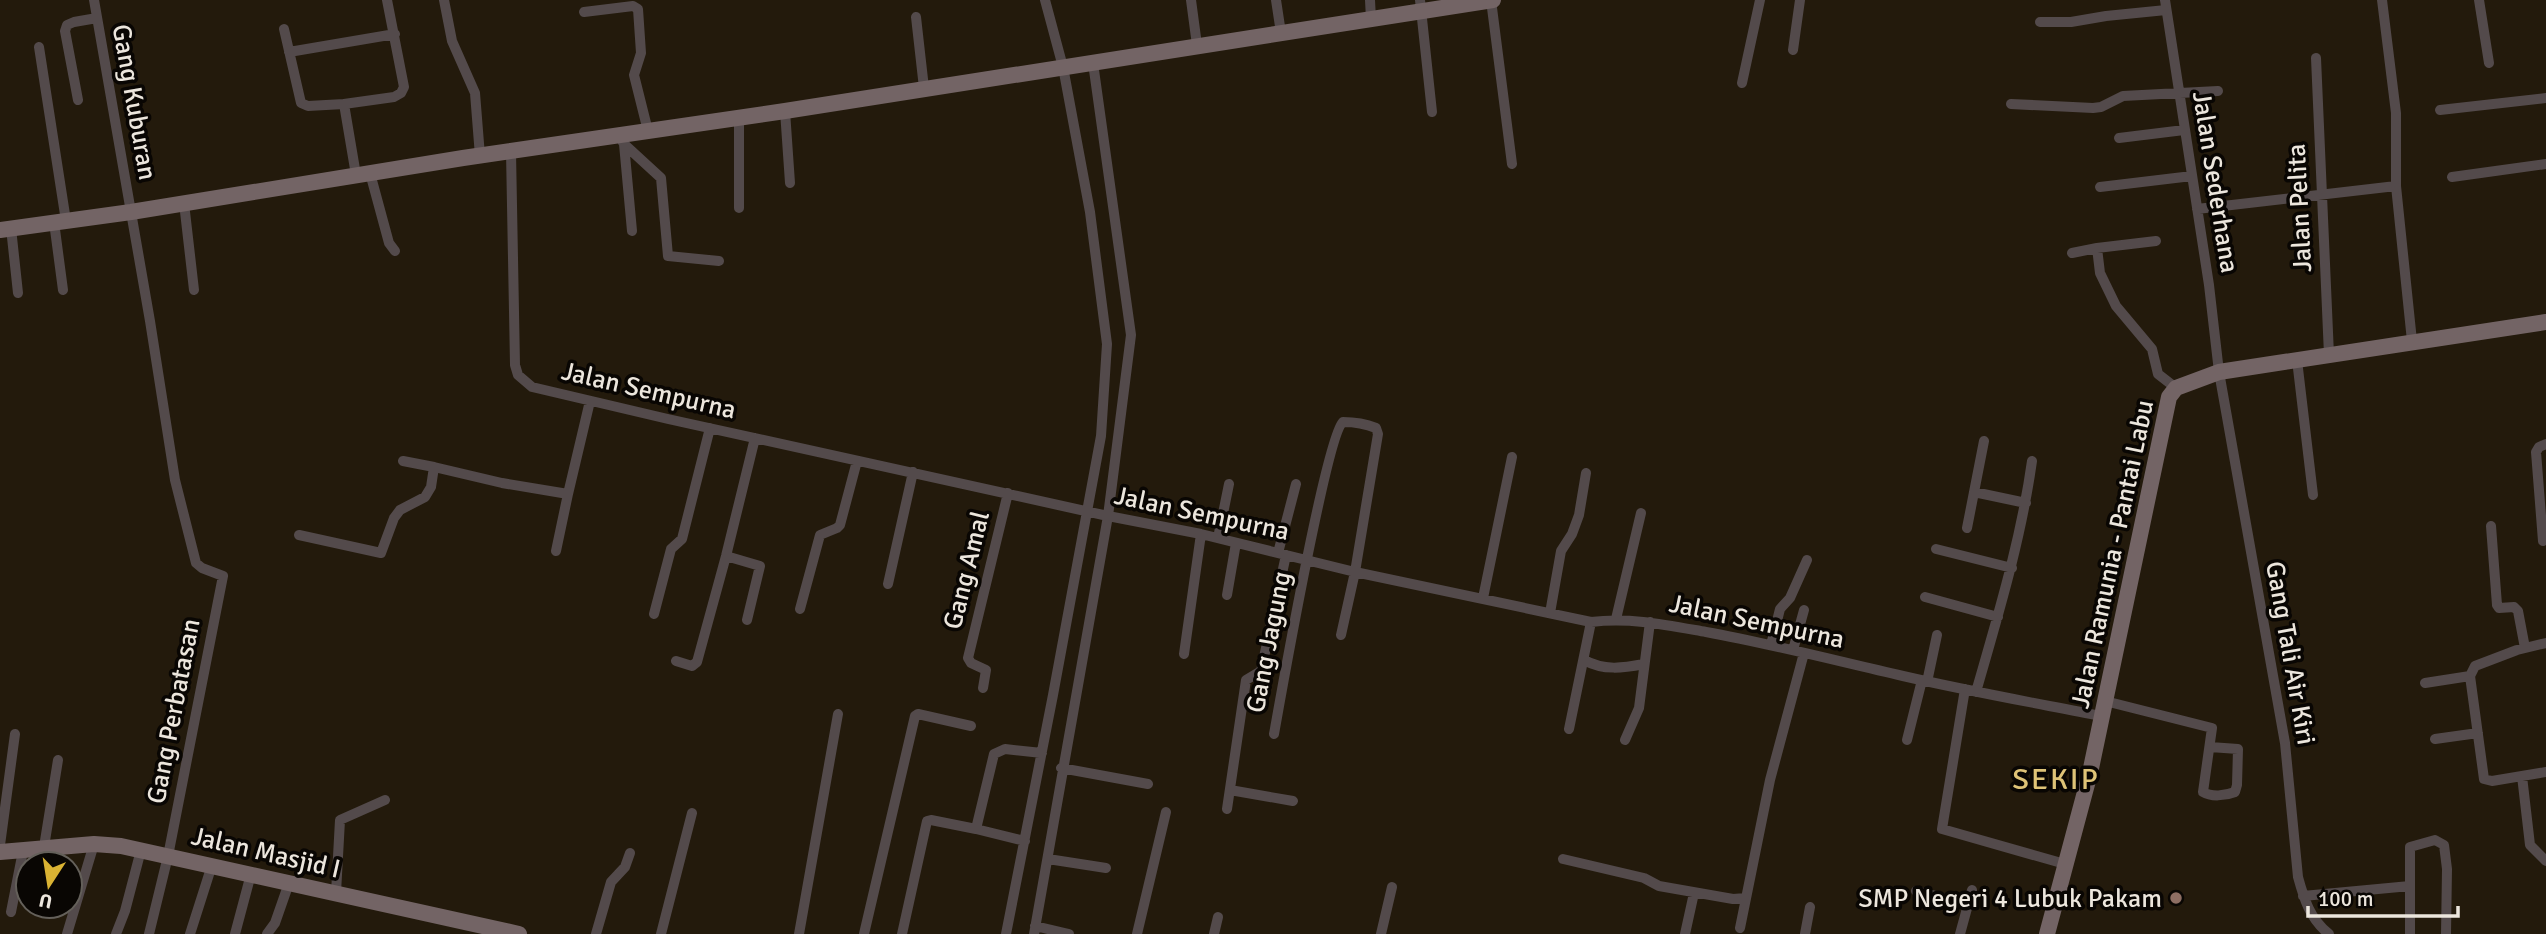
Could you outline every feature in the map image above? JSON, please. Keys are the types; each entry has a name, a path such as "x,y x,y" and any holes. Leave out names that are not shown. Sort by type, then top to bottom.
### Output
{"main road":[{"path":"5,229 131,212 480,156 621,140 648,131 1371,19 1421,5 1492,0"},
{"name":"Jalan Ramunia - Pantai Labu","path":"2047,934 2090,772 2169,397 2176,387 2219,372 2546,322"},
{"name":"Jalan Masjid I","path":"23,850 94,844 141,850 519,934"}],"street":[{"name":"Gang Kuburan","path":"94,0 175,480 197,564 223,576"},
{"path":"284,29 301,103 308,106 344,104 394,97 401,93 404,79 387,0"},
{"path":"444,0 452,41 475,93 480,156"},
{"path":"1045,0 1077,65 1131,335 1106,516 1072,699 1035,930 1069,934"},
{"path":"1191,0 1197,45"},
{"path":"1276,0 1281,33"},
{"path":"1370,0 1371,19"},
{"path":"1492,0 1513,164"},
{"path":"1741,83 1760,0"},
{"path":"1793,50 1800,0"},
{"path":"2382,0 2396,113 2396,186 2412,341"},
{"path":"2479,0 2489,63"},
{"path":"1421,5 1432,112"},
{"path":"2040,22 2071,22 2166,5"},
{"name":"Jalan Sederhana","path":"2166,5 2219,372"},
{"path":"584,12 633,6 638,9 641,53 635,75 648,131"},
{"path":"916,17 924,88"},
{"path":"78,100 65,31 67,25 74,22 97,18"},
{"path":"289,52 395,34"},
{"path":"39,47 60,221 63,290"},
{"name":"Jalan Pelita","path":"2316,58 2329,355"},
{"path":"1006,934 1055,695 1090,511 1101,436 1107,344 1090,212 1077,65"},
{"path":"2011,104 2094,108 2123,96 2218,91"},
{"path":"2440,110 2546,98"},
{"path":"344,104 363,174 389,243 396,251"},
{"path":"785,111 790,183"},
{"path":"739,117 739,208"},
{"path":"2119,138 2184,130"},
{"path":"621,140 632,231"},
{"path":"621,140 661,178 668,256 719,261"},
{"name":"Jalan Sempurna","path":"511,152 515,365 517,374 532,387 1106,516 1201,534 1355,572 1591,622 1650,622 1799,651 1970,691 2103,708 2208,726 2213,730 2210,747"},
{"path":"2452,177 2546,164"},
{"path":"2100,187 2192,176"},
{"path":"2197,209 2396,186"},
{"path":"184,203 194,290"},
{"path":"5,229 18,293"},
{"path":"2072,253 2156,241"},
{"path":"2097,248 2100,273 2116,306 2152,349 2158,374 2176,387"},
{"path":"2297,360 2313,495"},
{"name":"Gang Tali Air Kiri","path":"2219,372 2285,743 2298,877 2313,919 2329,934"},
{"path":"556,551 590,401"},
{"name":"Gang Jagung","path":"1274,734 1307,559 1338,426 1343,422 1369,425 1376,428 1378,434 1355,572"},
{"path":"654,614 671,549 682,538 710,428"},
{"path":"676,661 692,666 696,662 755,438"},
{"path":"1968,528 1984,441"},
{"path":"2543,541 2536,452 2546,444"},
{"path":"1483,598 1512,457"},
{"path":"403,461 502,483 569,494"},
{"path":"800,609 820,535 840,525 857,461"},
{"path":"2032,461 2012,568 1998,617 1970,691 1942,829 2065,863"},
{"path":"299,536 366,551 383,552 394,517 400,510 425,497 431,487 434,467"},
{"path":"888,584 913,472"},
{"path":"1549,613 1560,555 1579,515 1586,473"},
{"path":"1218,538 1229,484"},
{"path":"1227,809 1246,680 1262,669 1296,484"},
{"path":"1974,492 2026,503"},
{"name":"Gang Amal","path":"982,688 986,670 971,663 968,658 1008,493"},
{"path":"1616,620 1641,513"},
{"path":"2491,526 2497,605 2501,608 2514,607 2518,611 2525,648"},
{"path":"1184,654 1201,534"},
{"path":"1227,595 1236,542"},
{"path":"1936,549 2012,568"},
{"path":"726,556 760,566 747,620"},
{"path":"1771,645 1780,609 1790,597 1807,560"},
{"path":"1341,635 1355,572"},
{"name":"Gang Perbatasan","path":"149,934 168,856 223,576"},
{"path":"1925,597 1998,617"},
{"path":"1740,928 1799,651 1804,610"},
{"path":"1569,729 1591,622"},
{"path":"1625,740 1639,708 1650,622"},
{"path":"1907,740 1937,635"},
{"path":"2546,643 2475,666 2470,676 2484,779 2492,781 2546,772"},
{"path":"1584,660 1595,666 1618,669 1644,664"},
{"path":"2425,683 2470,676"},
{"path":"1055,695 1072,699"},
{"path":"799,934 838,714"},
{"path":"864,934 915,716 918,714 971,726"},
{"path":"2435,739 2478,733"},
{"path":"0,845 15,734"},
{"path":"2210,747 2238,748 2235,792 2224,795 2203,792 2210,747"},
{"path":"976,829 994,754 1005,749 1042,753"},
{"path":"44,847 58,760"},
{"path":"1062,768 1148,784"},
{"path":"2522,776 2530,845 2546,861"},
{"path":"1230,790 1293,801"},
{"path":"335,893 340,820 385,800"},
{"path":"1138,934 1166,812"},
{"path":"661,934 692,813"},
{"path":"902,934 927,821 1025,841"},
{"path":"2410,934 2410,847 2435,841 2444,845 2447,869 2446,934"},
{"path":"67,934 94,844"},
{"path":"116,934 141,850"},
{"path":"596,934 611,882 625,867 630,853"},
{"path":"1048,859 1107,868"},
{"path":"1563,859 1644,878 1660,886 1733,899 1746,898"},
{"path":"190,934 212,865"},
{"path":"235,934 251,874"},
{"path":"267,934 275,923 289,883"},
{"path":"2303,896 2410,886"},
{"path":"1381,934 1392,887"},
{"path":"1960,934 1972,890"},
{"path":"1916,891 1968,904"},
{"path":"10,912 14,893"},
{"path":"1685,934 1694,893"},
{"path":"1805,934 1810,907"},
{"path":"1214,934 1218,917"}],"place":[{"name":"SMP Negeri 4 Lubuk Pakam","path":"2176,898"}],"district":[{"name":"SEKIP","path":"2056,779"}]}
